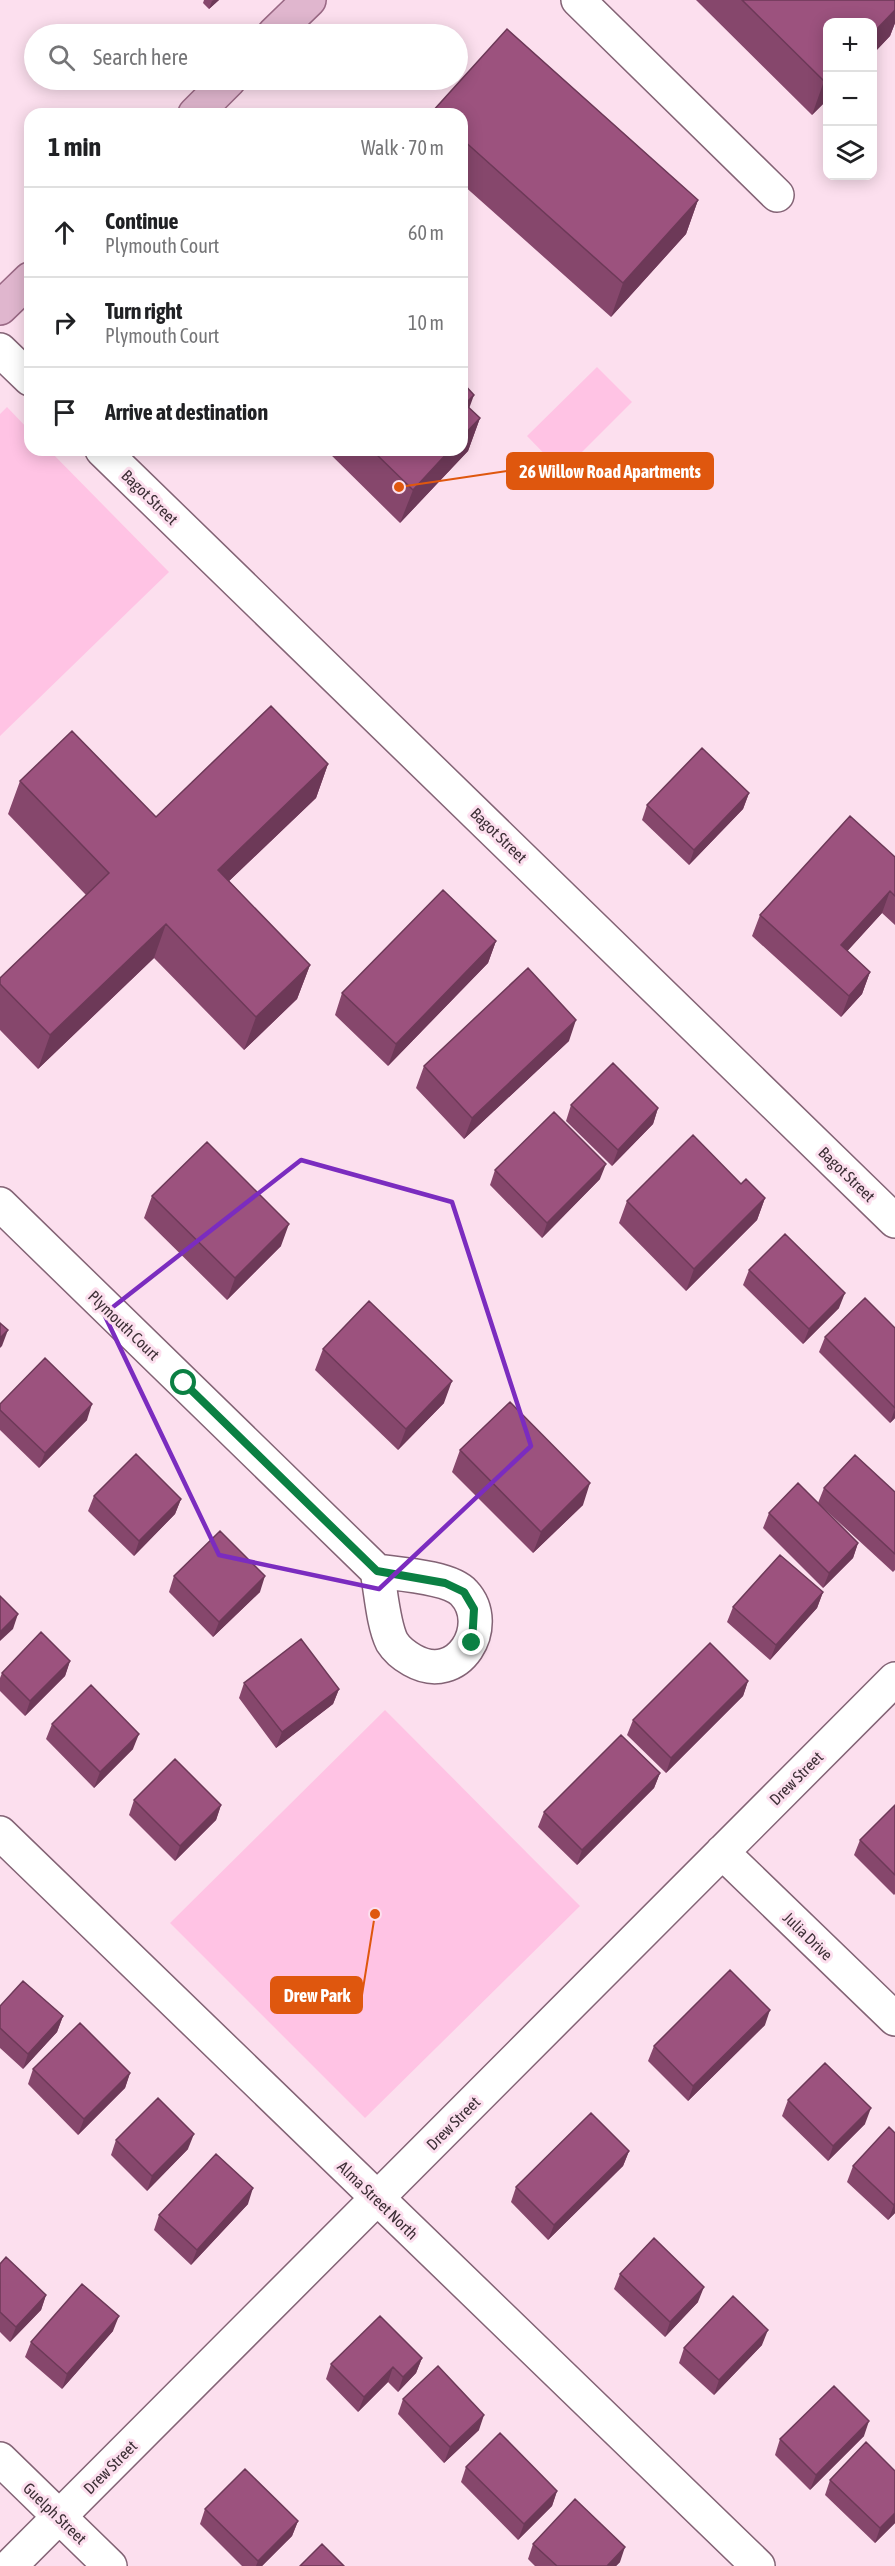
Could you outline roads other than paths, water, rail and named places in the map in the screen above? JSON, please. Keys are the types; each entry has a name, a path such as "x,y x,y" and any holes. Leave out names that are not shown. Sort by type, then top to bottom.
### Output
{"main road":[{"path":"284,24 309,0"},
{"path":"201,108 219,90"},
{"path":"0,308 24,285"}],"street":[{"path":"578,0 777,195"},
{"path":"0,350 24,374"},
{"name":"Bagot Street","path":"108,456 895,1221"},
{"name":"Plymouth Court","path":"0,1204 377,1571"},
{"name":"Drew Street","path":"10,2566 895,1679"},
{"name":"Alma Street North","path":"0,1833 758,2566"},
{"name":"Julia Drive","path":"722,1852 895,2019"},
{"name":"Guelph Street","path":"0,2459 110,2566"}],"place":[{"name":"26 Willow Road Apartments","path":"399,487"},
{"name":"Drew Park","path":"375,1914"}]}
